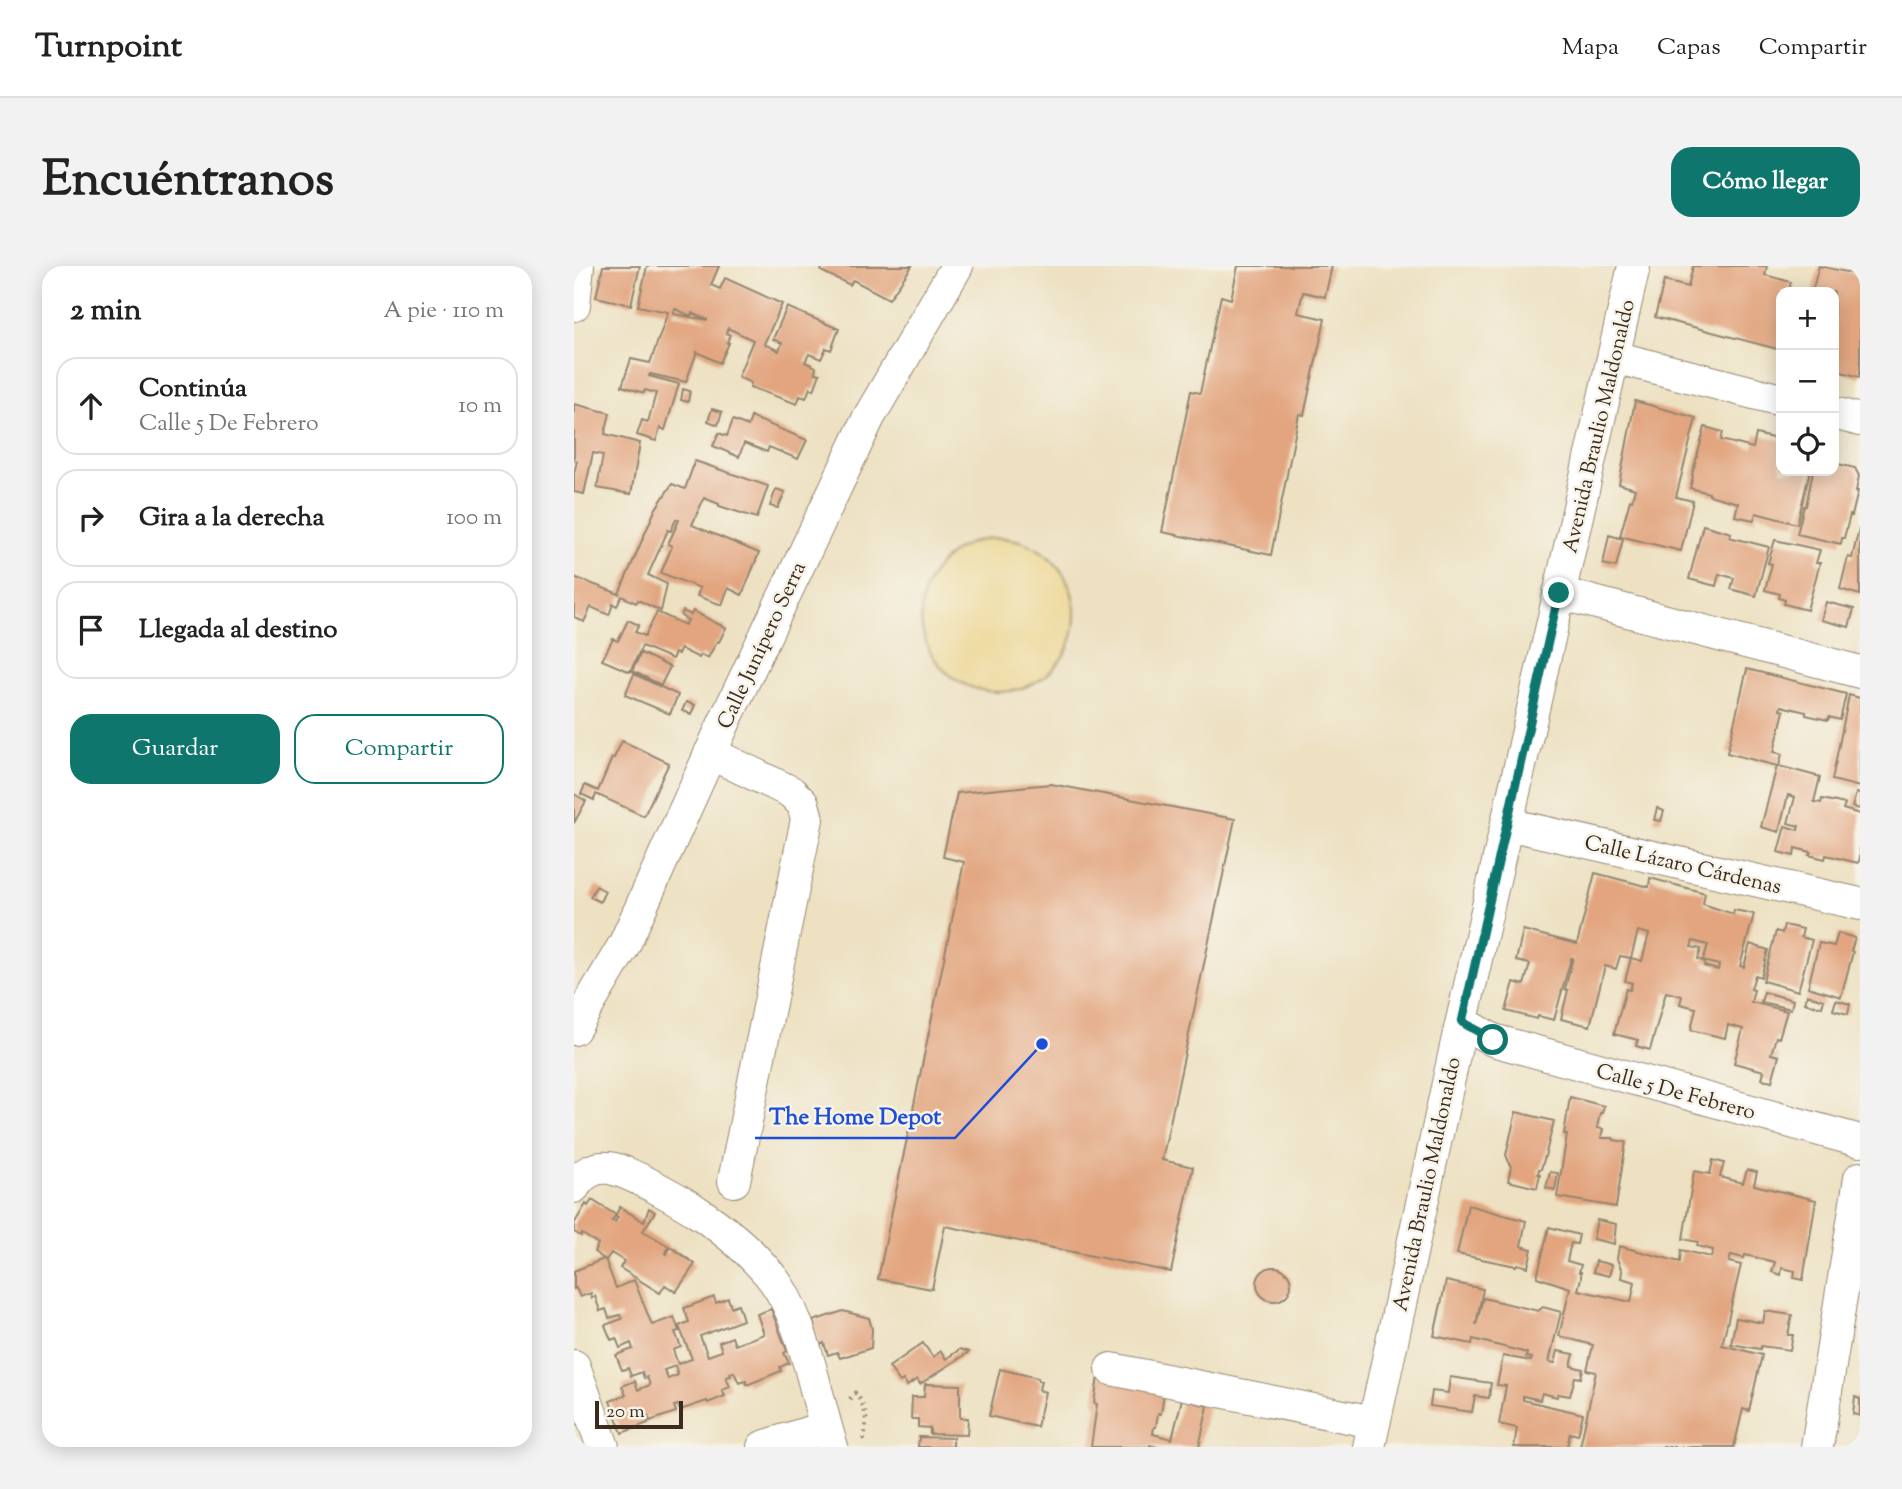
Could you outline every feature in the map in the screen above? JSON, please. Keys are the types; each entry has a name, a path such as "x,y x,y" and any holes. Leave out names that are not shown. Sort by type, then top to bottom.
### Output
{"street":[{"path":"574,305 578,266"},
{"name":"Calle Junípero Serra","path":"574,1029 624,945 710,754 869,417 957,266"},
{"name":"Avenida Braulio Maldonaldo","path":"1371,1435 1458,1036 1634,266"},
{"path":"1614,357 1776,399"},
{"path":"1839,414 1860,420"},
{"path":"1559,593 1860,672"},
{"path":"710,754 790,792 803,804 807,819 734,1181"},
{"name":"Calle Lázaro Cárdenas","path":"1507,824 1860,904"},
{"name":"Calle 5 De Febrero","path":"1458,1036 1493,1040 1860,1141"},
{"path":"574,1187 589,1171 608,1168 626,1173 659,1189 706,1219 762,1265 785,1298 808,1353 829,1437 763,1447"},
{"path":"1817,1447 1860,1178"},
{"path":"574,1366 603,1447"},
{"path":"1111,1369 1371,1435"}],"sand":[{"path":"998,538 1027,544 1052,561 1069,586 1075,615 1069,644 1052,669 1027,686 998,692 969,686 944,669 927,644 921,615 927,586 944,561 969,544"}],"building":[{"path":"603,266 640,266 631,305 596,297"},
{"path":"647,266 719,266 711,285 720,289 725,278 782,304 764,344 779,351 782,343 773,339 787,307 839,329 831,350 826,348 821,359 809,354 805,362 816,367 815,373 820,374 814,390 810,388 806,398 800,396 797,404 750,387 751,383 738,377 753,340 728,328 726,333 730,335 729,343 720,363 697,352 686,382 650,374 649,376 679,384 665,430 660,428 656,441 637,435 642,420 648,422 656,393 645,390 644,393 622,386 631,359 650,363 668,312 638,306","holes":["675,309 691,316 692,313 708,320 673,314"]},
{"path":"823,266 912,266 889,299 853,280 850,285 821,271"},
{"path":"1238,266 1332,266 1325,297 1303,292 1298,313 1325,319 1304,415 1299,414 1271,555 1162,532 1191,391 1200,393 1221,296 1231,299"},
{"path":"1693,266 1767,266 1765,275 1791,282 1790,287 1776,287 1776,349 1655,317 1664,281 1688,287"},
{"path":"1819,266 1860,275 1860,377 1839,371 1839,287 1813,287"},
{"path":"683,389 690,391 688,402 681,400"},
{"path":"1635,401 1696,418 1676,497 1693,501 1681,551 1620,536 1635,489 1619,484"},
{"path":"574,404 610,413 605,434 640,443 631,494 597,488 603,455 593,453 584,494 574,492 577,461 574,460"},
{"path":"712,409 722,412 718,425 708,421"},
{"path":"751,417 807,440 798,459 769,447 767,452 744,443 739,457 713,446 719,433 727,436 733,420 748,426"},
{"path":"1705,427 1723,432 1721,440 1753,448 1756,434 1776,439 1776,476 1809,476 1797,524 1756,513 1754,520 1735,516 1738,503 1690,488"},
{"path":"695,461 768,486 757,518 719,506 704,498 692,525 759,553 742,595 728,588 722,605 697,596 700,588 661,573 672,546 668,544 679,520 676,519 671,531 668,530 648,575 667,584 661,611 622,596 617,606 613,604 609,615 591,607 584,622 574,617 574,577 619,594 655,510 672,484 685,489"},
{"path":"1839,464 1855,468 1859,476 1858,491 1841,544 1797,534 1812,476 1839,476"},
{"path":"776,489 785,492 778,508 770,506"},
{"path":"1703,525 1731,533 1729,537 1769,547 1756,596 1731,589 1734,578 1719,574 1716,586 1689,579"},
{"path":"1860,529 1860,595 1840,589"},
{"path":"1609,535 1623,539 1616,567 1603,564"},
{"path":"1775,540 1820,550 1816,563 1820,563 1807,610 1784,604 1785,600 1779,598 1780,594 1765,590 1772,564 1768,563"},
{"path":"1826,602 1854,609 1849,627 1821,620"},
{"path":"683,611 691,615 693,611 726,628 708,658 701,655 699,658 681,649 672,659 642,646 630,672 602,660 613,639 618,641 628,620 639,625 635,632 645,636 657,612 685,625 688,620 681,616"},
{"path":"641,653 670,667 661,685 632,671"},
{"path":"1747,669 1846,694 1840,720 1806,715 1806,712 1781,706 1780,710 1784,711 1774,752 1782,754 1779,766 1820,777 1814,802 1821,803 1822,799 1845,804 1843,809 1860,814 1858,863 1826,855 1825,859 1795,848 1794,856 1778,852 1785,826 1798,830 1799,826 1788,823 1795,797 1788,795 1779,832 1761,827 1777,766 1727,753"},
{"path":"634,674 678,695 670,714 625,695"},
{"path":"1849,695 1860,698 1860,787 1832,780"},
{"path":"686,702 695,705 691,714 682,711"},
{"path":"622,741 669,763 644,816 596,794 594,800 581,794 585,785 598,791"},
{"path":"1051,784 1235,819 1162,1160 1193,1167 1171,1272 945,1226 932,1289 878,1279 964,862 943,857 957,793"},
{"path":"1856,793 1860,794 1860,809 1852,807"},
{"path":"574,794 586,801 574,823"},
{"path":"1657,808 1664,811 1661,821 1654,820"},
{"path":"1595,873 1649,887 1650,878 1705,893 1703,904 1733,914 1734,910 1754,914 1740,966 1744,967 1750,944 1768,950 1761,977 1755,975 1751,1002 1787,1011 1771,1054 1779,1056 1772,1081 1762,1079 1764,1071 1734,1063 1743,1029 1728,1025 1725,1038 1691,1030 1696,1008 1680,1004 1682,996 1666,992 1650,1050 1636,1046 1638,1040 1614,1034 1626,989 1630,990 1632,983 1625,981 1631,958 1620,956 1616,969 1605,966 1590,1026 1561,1019 1573,958 1554,1020 1538,1016 1537,1019 1506,1011 1514,982 1524,985 1530,964 1516,961 1523,930 1577,944","holes":["1638,931 1649,934 1642,961 1631,958","1693,941 1708,945 1703,961 1719,965 1718,970 1704,966 1705,962 1698,959 1701,949 1691,947"]},
{"path":"596,886 605,891 600,902 590,897"},
{"path":"1784,925 1803,929 1801,937 1812,940 1798,991 1763,981 1776,931 1782,933"},
{"path":"1838,933 1855,938 1841,997 1808,987 1819,943 1834,946"},
{"path":"1764,992 1793,1000 1791,1009 1761,1002"},
{"path":"1807,995 1824,1000 1822,1007 1805,1003"},
{"path":"1836,1000 1850,1004 1848,1014 1833,1010"},
{"path":"1570,1097 1604,1106 1597,1128 1603,1129 1601,1138 1626,1142 1616,1207 1557,1197"},
{"path":"1516,1112 1554,1121 1539,1169 1537,1188 1508,1181 1511,1167 1506,1155"},
{"path":"1713,1160 1724,1163 1720,1177 1743,1183 1747,1170 1757,1172 1754,1185 1816,1200 1803,1280 1794,1278 1795,1271 1782,1268 1781,1275 1772,1272 1775,1262 1745,1255 1744,1258 1731,1255 1729,1262 1741,1265 1722,1345 1762,1355 1749,1411 1743,1409 1734,1447 1580,1447 1596,1372 1587,1370 1593,1345 1559,1336 1570,1288 1537,1277 1549,1227 1579,1235 1577,1244 1571,1243 1567,1261 1581,1265 1578,1290 1631,1302 1635,1282 1621,1278 1622,1271 1617,1259 1619,1246 1680,1262 1681,1250 1711,1257 1713,1250 1697,1246 1698,1242 1683,1239 1694,1171 1710,1174"},
{"path":"1550,1172 1558,1173 1555,1190 1546,1188"},
{"path":"592,1200 616,1215 620,1207 644,1222 649,1208 655,1212 643,1231 669,1246 666,1254 671,1247 695,1264 676,1292 665,1285 660,1293 620,1268 624,1261 611,1253 605,1259 616,1288 634,1280 652,1325 674,1317 679,1331 675,1332 681,1347 673,1350 678,1364 692,1359 679,1326 689,1322 684,1308 714,1297 716,1303 728,1298 731,1307 738,1304 743,1320 700,1336 708,1356 722,1351 719,1342 732,1337 735,1345 764,1334 757,1314 771,1309 789,1363 780,1367 781,1371 747,1385 746,1381 739,1383 734,1372 730,1373 731,1376 726,1377 730,1387 722,1390 725,1396 680,1410 678,1405 674,1406 676,1412 650,1421 648,1416 648,1423 622,1433 610,1401 626,1395 622,1386 635,1381 638,1390 650,1385 642,1372 631,1376 628,1368 622,1370 616,1355 633,1349 631,1343 620,1348 616,1338 611,1340 605,1325 622,1319 620,1315 609,1318 606,1309 600,1311 595,1296 592,1298 591,1293 580,1297 576,1288 574,1289 574,1271 604,1259 594,1252 598,1244 574,1232 574,1224 586,1204 588,1206","holes":["675,1366 678,1375 668,1379 664,1370"]},
{"path":"1468,1205 1526,1221 1521,1246 1532,1249 1528,1267 1457,1254"},
{"path":"1597,1220 1616,1224 1614,1244 1593,1239"},
{"path":"1596,1261 1612,1265 1609,1276 1593,1272"},
{"path":"1274,1267 1286,1272 1291,1284 1286,1296 1274,1301 1262,1296 1257,1284 1262,1272"},
{"path":"1446,1281 1483,1289 1476,1325 1483,1298 1538,1311 1543,1307 1561,1312 1549,1362 1555,1363 1558,1351 1574,1354 1571,1366 1583,1369 1581,1378 1575,1377 1570,1396 1558,1394 1557,1397 1542,1393 1540,1400 1523,1396 1523,1400 1583,1414 1578,1435 1570,1433 1567,1447 1514,1447 1517,1428 1499,1424 1506,1386 1497,1385 1503,1356 1531,1361 1532,1358 1526,1357 1527,1353 1473,1339 1472,1344 1434,1336"},
{"path":"843,1311 869,1318 872,1329 871,1348 840,1358 837,1352 828,1355 824,1343 820,1345 813,1321"},
{"path":"1765,1311 1792,1315 1788,1335 1793,1335 1790,1350 1731,1344 1736,1318 1763,1323"},
{"path":"923,1343 933,1357 941,1351 946,1359 960,1349 969,1352 920,1384 917,1379 907,1386 903,1380 900,1382 889,1367"},
{"path":"1000,1369 1041,1381 1039,1390 1045,1392 1037,1427 989,1416"},
{"path":"1098,1376 1165,1386 1161,1414 1158,1413 1153,1434 1172,1439 1182,1399 1208,1406 1199,1447 1091,1447"},
{"path":"1450,1377 1491,1383 1489,1398 1475,1396 1472,1412 1430,1406 1432,1391 1448,1393"},
{"path":"925,1384 960,1385 960,1418 968,1418 967,1435 930,1434 930,1428 918,1427 918,1419 911,1419 912,1397 924,1397"},
{"path":"1855,1397 1860,1399 1860,1416 1853,1414"},
{"path":"919,1437 953,1438 953,1447 918,1447"}],"place":[{"name":"The Home Depot","path":"1042,1044"}],"route":[{"path":"1493,1040 1462,1022 1559,593"}]}
